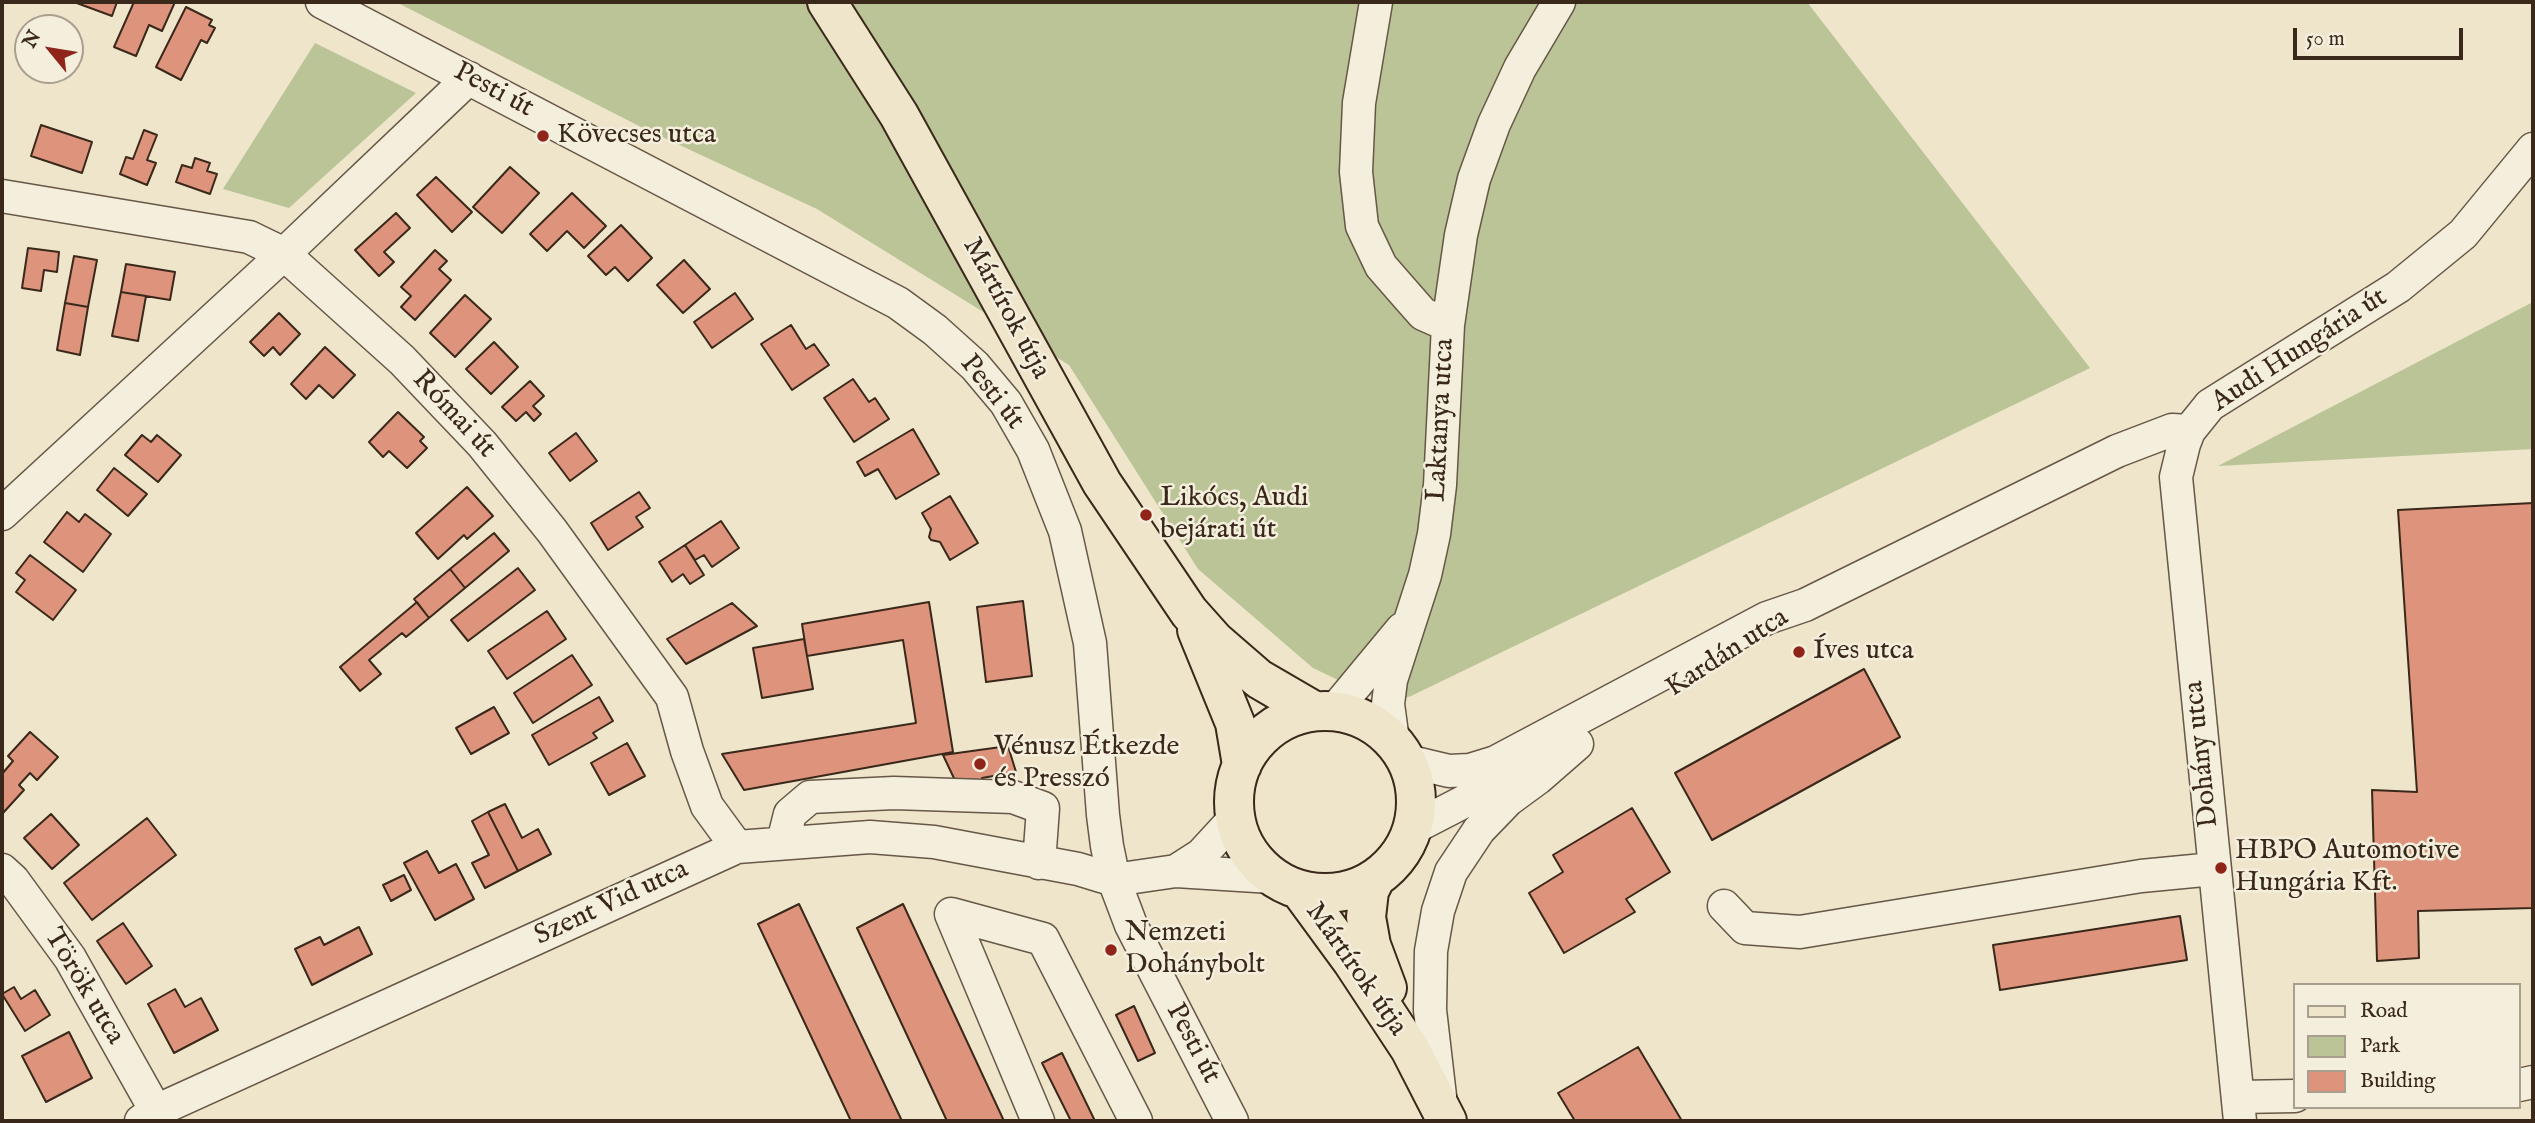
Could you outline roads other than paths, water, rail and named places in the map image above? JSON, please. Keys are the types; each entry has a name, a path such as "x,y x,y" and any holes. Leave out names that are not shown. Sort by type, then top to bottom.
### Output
{"main road":[{"name":"Mártírok útja","path":"827,2 899,115 1102,483 1189,612 1214,640 1259,679 1324,711 1360,718 1384,732 1400,751 1414,782 1416,805 1413,828 1398,857 1375,879 1361,886 1331,893 1286,883"},
{"name":"Mártírok útja","path":"1189,612 1235,723 1242,765"},
{"name":"Mártírok útja","path":"1324,711 1287,720 1264,735 1251,749 1242,765 1234,800 1235,818 1242,841 1255,860 1286,883 1352,961 1410,1049"},
{"name":"Mártírok útja","path":"1375,879 1366,917 1371,945 1410,1049 1444,1116"}],"street":[{"name":"Pesti út","path":"322,2 898,303 935,330 975,366 1006,403 1033,450 1065,531 1090,643 1105,836 1114,880 1131,925 1232,1121"},
{"name":"Laktanya utca","path":"1376,2 1359,103 1356,172 1362,226 1381,265 1408,297 1423,314 1448,326 1440,485 1434,534 1425,575 1391,680 1388,704 1400,751"},
{"path":"1448,326 1461,235 1474,179 1494,124 1520,68 1559,2"},
{"path":"2,514 284,254 469,78"},
{"name":"Audi Hungária út","path":"1805,604 2117,451 2172,430 2189,431 2210,405 2387,294 2417,272 2463,234 2533,149"},
{"name":"Római út","path":"2,196 249,237 284,254 402,360 482,444 552,531 672,696 687,751 707,806 737,847"},
{"name":"Dohány utca","path":"2189,431 2176,477 2239,1109"},
{"name":"Kardán utca","path":"1413,828 1577,744 1719,665 1805,604"},
{"name":"Kardán utca","path":"1400,751 1449,771 1496,762 1767,618 1805,604"},
{"name":"Laktanya utca","path":"1324,711 1409,620"},
{"path":"1444,1116 1430,1010 1431,951 1438,911 1451,872 1479,830 1508,800 1577,744"},
{"path":"783,842 790,814 810,797 894,793 1013,797 1043,808 1039,863"},
{"path":"1176,871 1201,855 1235,818"},
{"name":"Szent Vid utca","path":"148,1116 737,847 870,837 934,842 1078,869 1114,880"},
{"path":"1724,906 1745,929 1800,932 2141,876 2214,869"},
{"name":"Török utca","path":"2,870 13,880 70,958 148,1116"},
{"path":"1114,880 1176,871 1286,883"},
{"path":"1038,1121 951,914 1042,939 1136,1121"},
{"path":"2239,1109 2294,1096"}],"place":[{"name":"Kövecses utca","path":"543,136"},
{"name":"Likócs, Audi bejárati út","path":"1146,515"},
{"name":"Íves utca","path":"1799,652"},
{"name":"Vénusz Étkezde és Presszó","path":"980,764"},
{"name":"HBPO Automotive Hungária Kft.","path":"2221,868"},
{"name":"Nemzeti Dohánybolt","path":"1111,950"}]}
